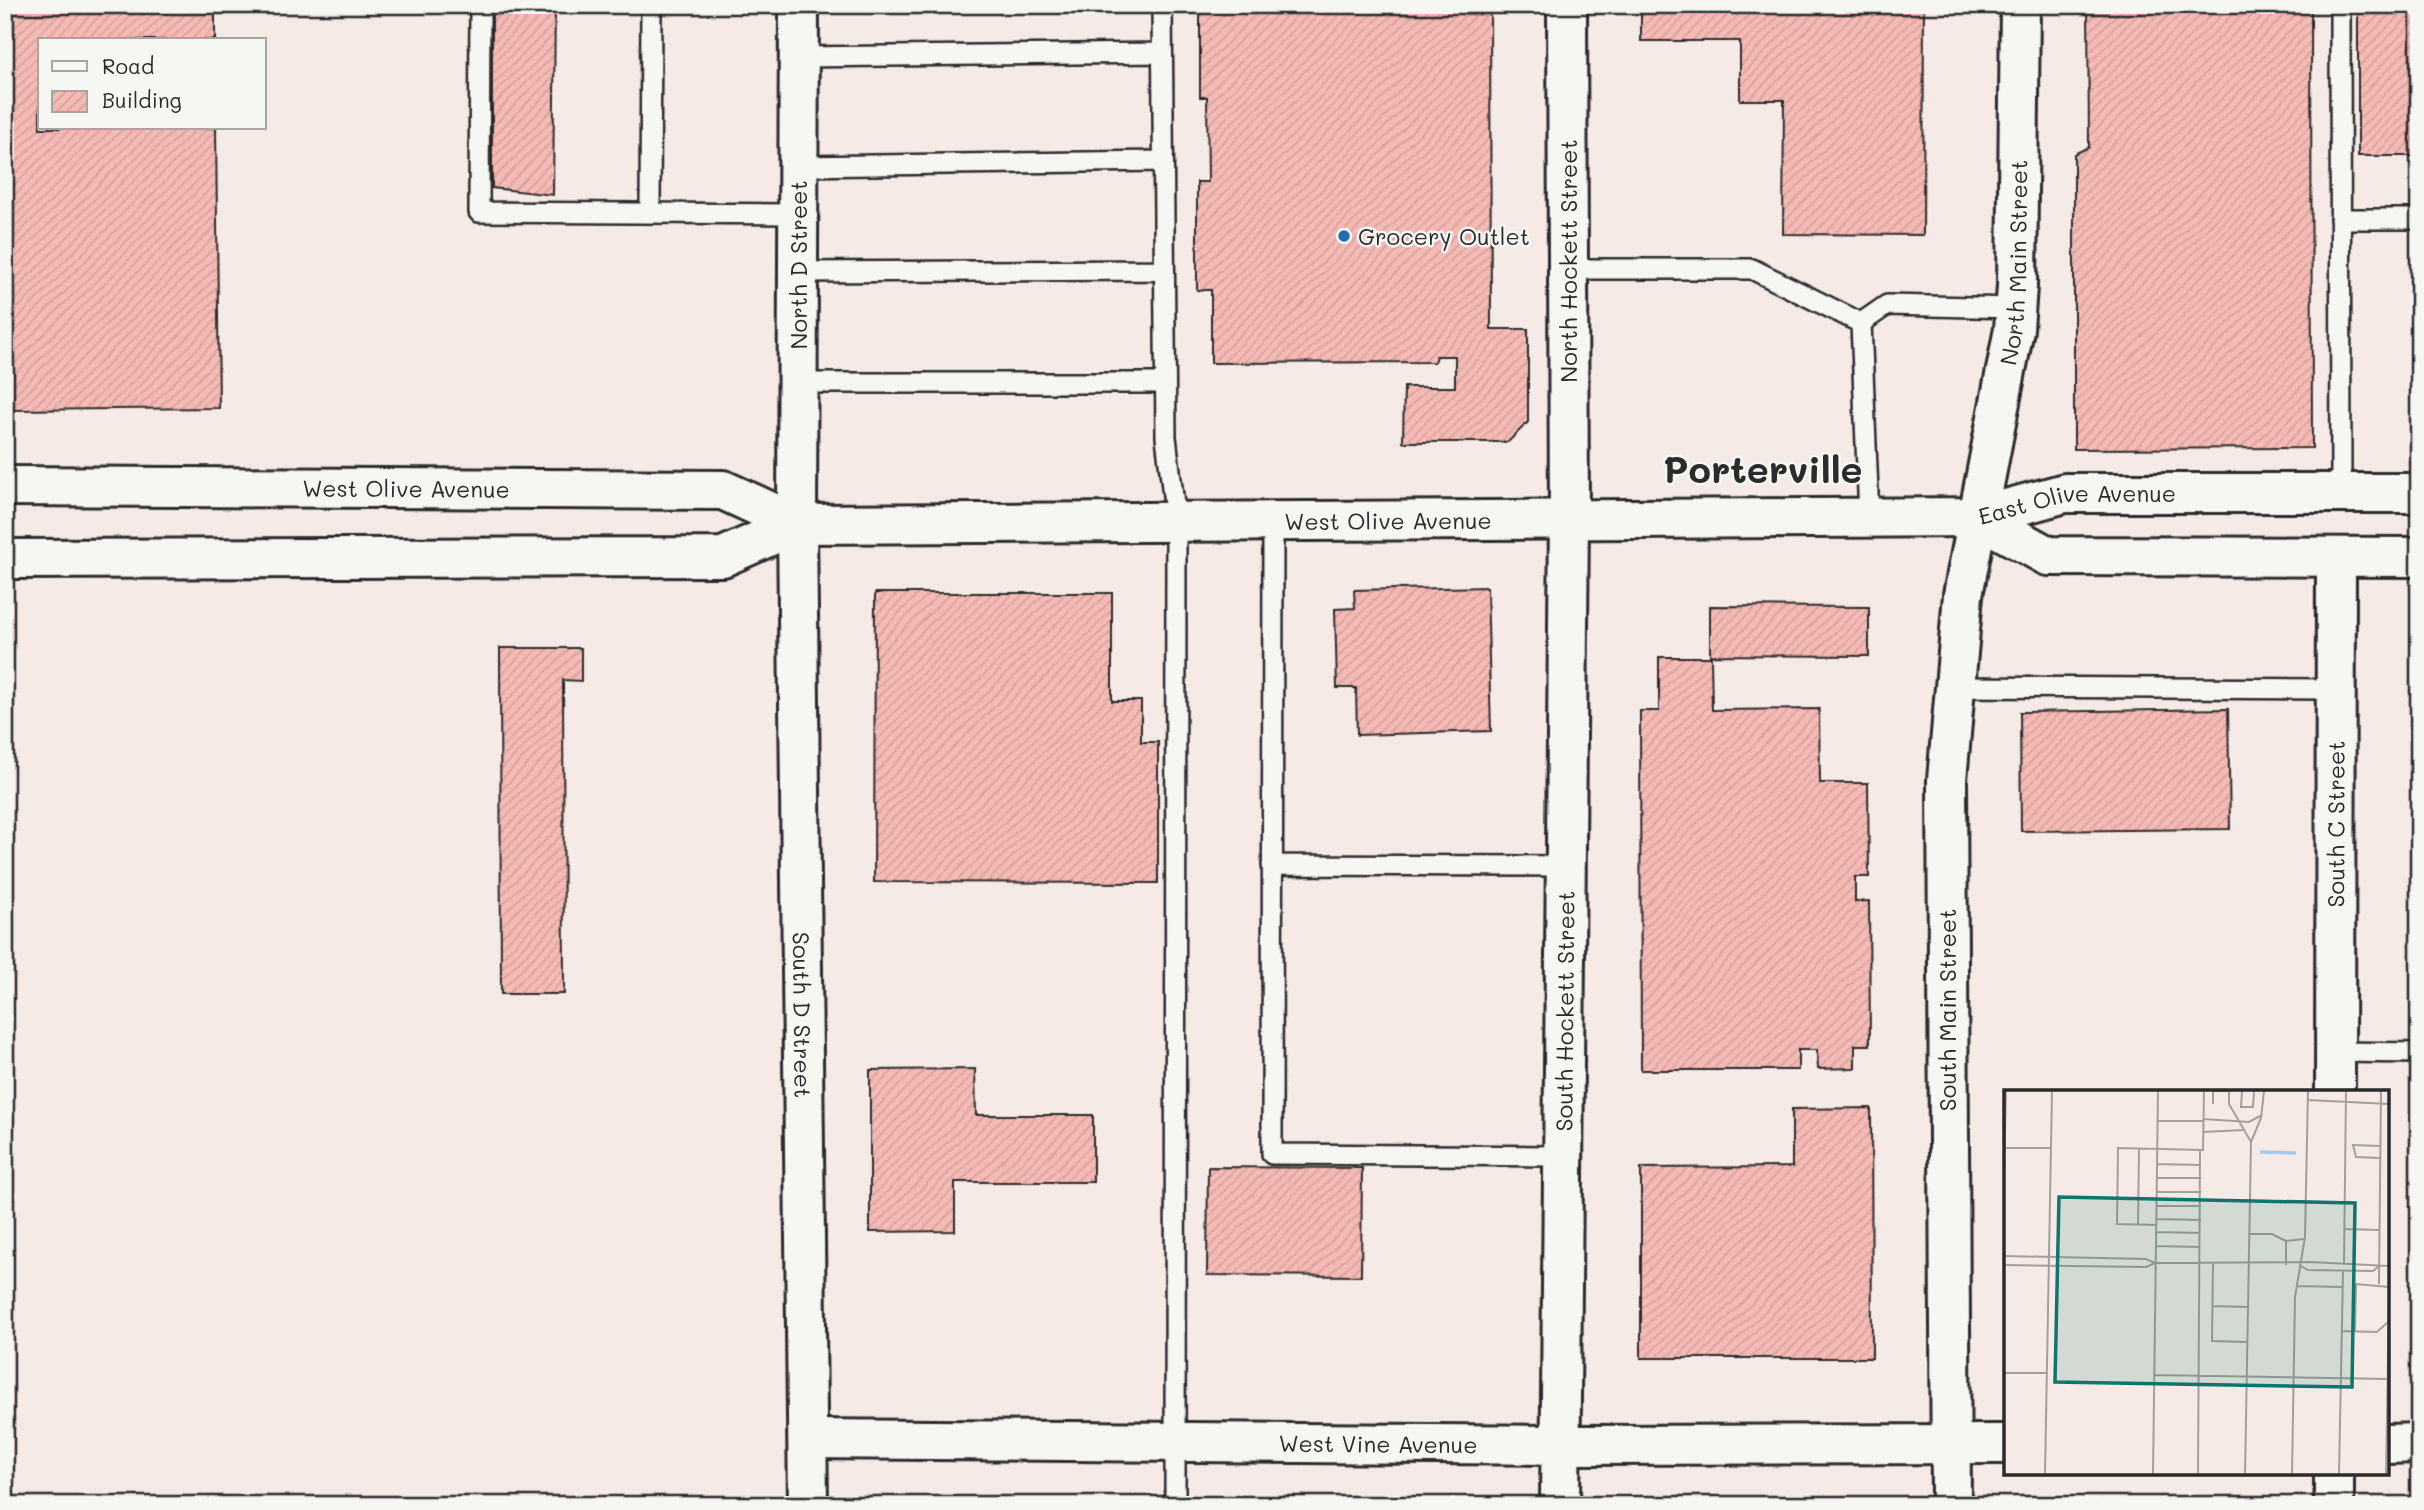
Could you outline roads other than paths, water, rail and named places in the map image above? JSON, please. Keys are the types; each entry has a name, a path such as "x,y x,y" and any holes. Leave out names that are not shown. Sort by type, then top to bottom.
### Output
{"main road":[{"name":"North D Street","path":"797,524 799,5"},
{"name":"North Hockett Street","path":"1567,5 1569,517"},
{"name":"North Main Street","path":"1977,517 2007,366 2015,308 2020,5"},
{"name":"West Olive Avenue","path":"5,486 723,490 797,524"},
{"name":"East Olive Avenue","path":"1977,517 2065,493 2419,493"},
{"name":"West Olive Avenue","path":"5,559 723,556 797,524 1569,517 1977,517"},
{"name":"South Hockett Street","path":"1560,1505 1569,517"},
{"name":"East Olive Avenue","path":"1977,517 2048,556 2419,557"},
{"name":"South Main Street","path":"1951,1505 1947,780 1963,595 1977,517"},
{"name":"South D Street","path":"797,524 808,1505"},
{"name":"South C Street","path":"2335,1090 2336,557"},
{"name":"West Vine Avenue","path":"808,1439 1559,1446 2004,1444"},
{"path":"2389,1444 2419,1444"},
{"path":"2334,1475 2334,1505"}],"lane":[{"path":"480,5 479,212 798,214"},
{"path":"650,213 651,5"},
{"path":"1162,5 1166,437 1176,521 1175,1505"},
{"path":"2340,5 2341,493"},
{"path":"799,57 1162,54"},
{"path":"798,166 1163,161"},
{"path":"2340,219 2419,219"},
{"path":"1568,269 1752,269 1861,323"},
{"path":"798,272 1164,270"},
{"path":"1861,323 1887,305 2015,308"},
{"path":"1861,323 1869,517"},
{"path":"798,383 1165,383"},
{"path":"1273,520 1272,1154 1562,1156"},
{"path":"1954,687 2335,689"},
{"path":"1272,865 1565,866"},
{"path":"2335,1052 2419,1053"}],"place":[{"name":"Grocery Outlet","path":"1344,236"}],"district":[{"name":"Porterville","path":"1763,468"}]}
